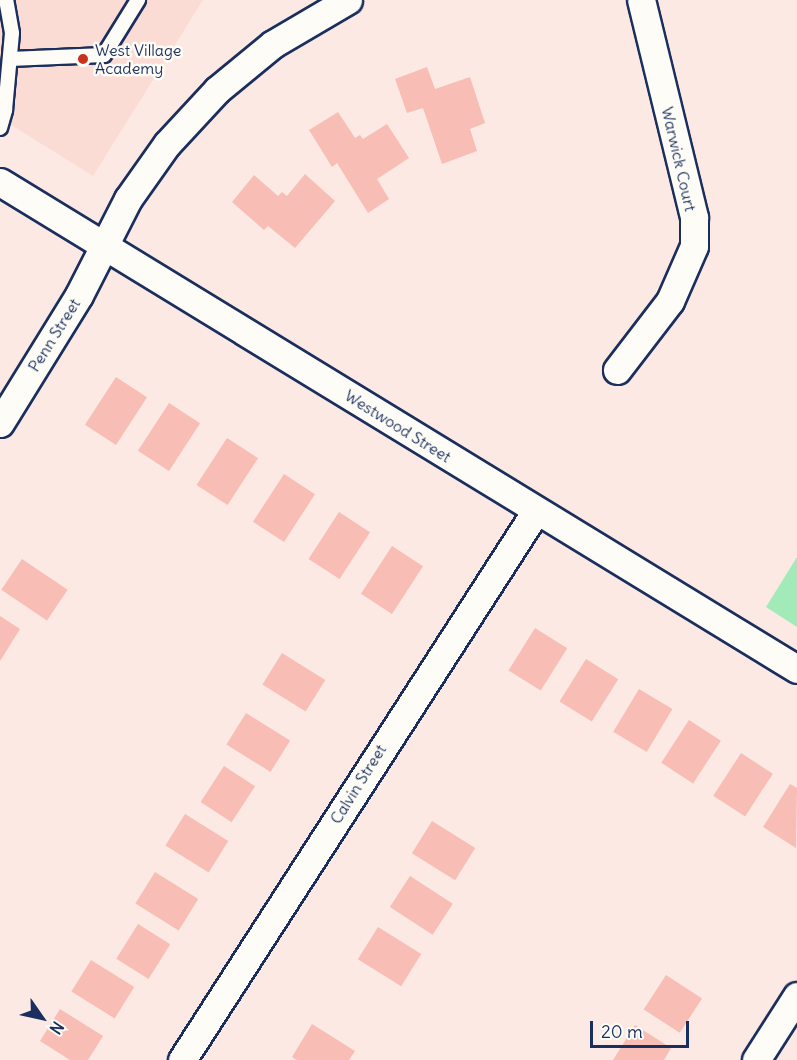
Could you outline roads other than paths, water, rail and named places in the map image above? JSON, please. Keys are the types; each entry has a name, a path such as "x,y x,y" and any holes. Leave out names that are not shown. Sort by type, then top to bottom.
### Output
{"street":[{"name":"Penn Street","path":"0,423 106,246 135,190 167,144 217,90 273,44 348,0"},
{"name":"Warwick Court","path":"617,370 670,301 694,246 694,217 641,0"},
{"name":"Westwood Street","path":"0,182 797,669"},
{"name":"Calvin Street","path":"182,1060 536,511"},
{"path":"756,1060 797,996"}],"lane":[{"path":"0,128 12,33 6,0"},
{"path":"10,58 104,55 138,0"}],"place":[{"name":"West Village Academy","path":"83,59"}]}
